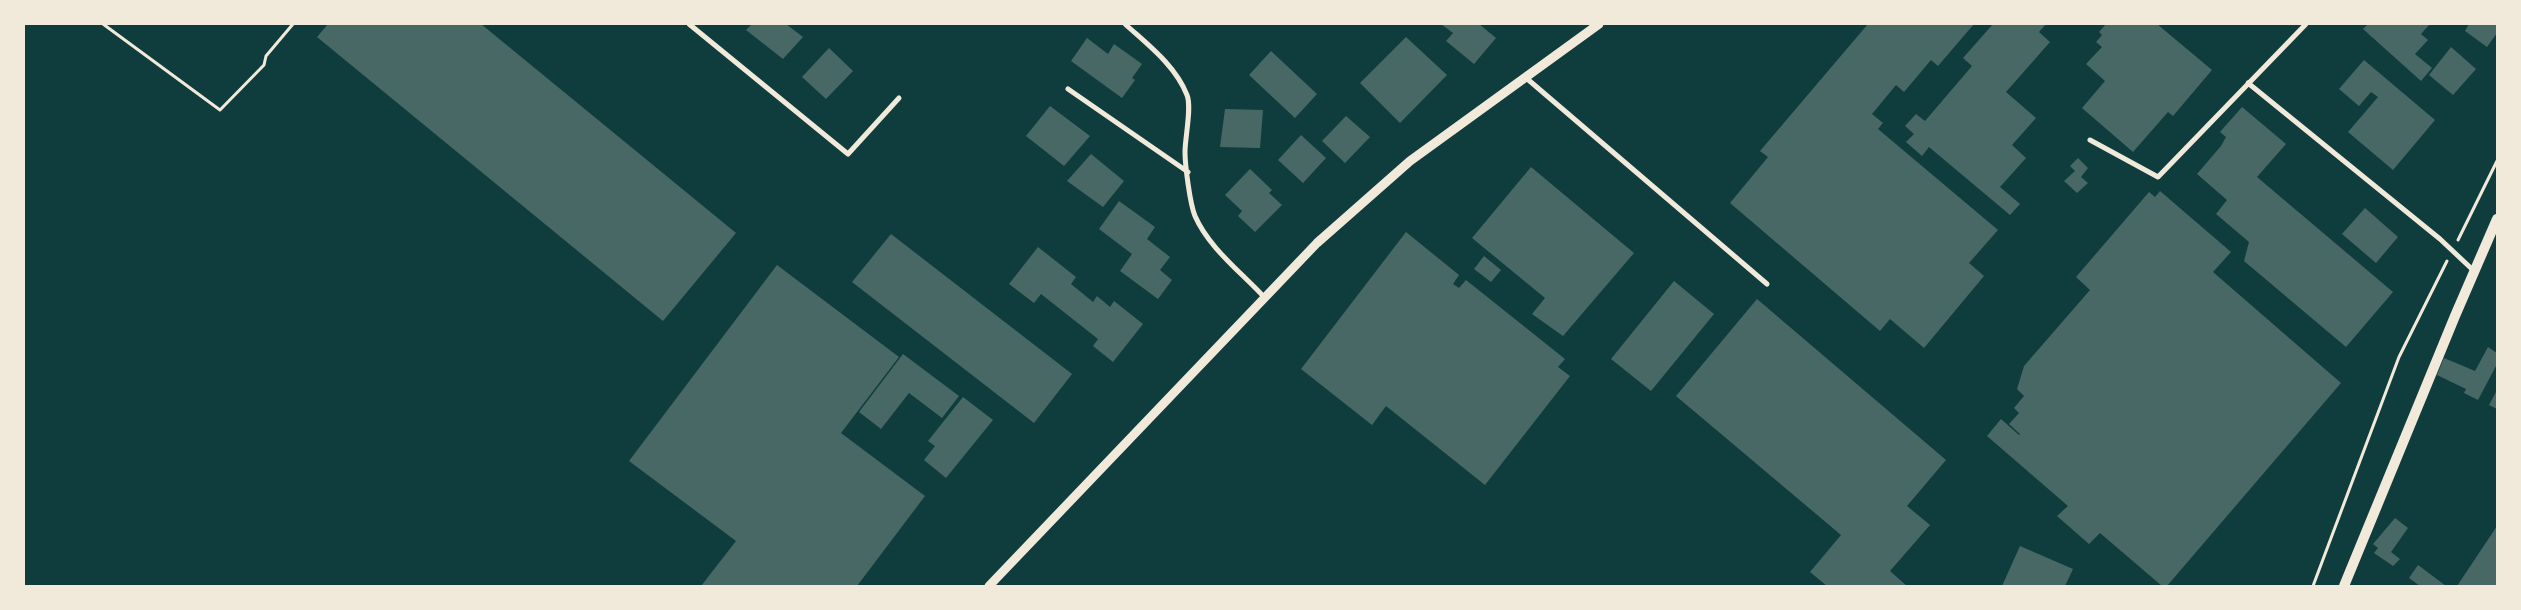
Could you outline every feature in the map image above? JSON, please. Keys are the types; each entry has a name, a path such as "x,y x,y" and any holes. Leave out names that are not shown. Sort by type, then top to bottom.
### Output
{"main road":[{"path":"2344,586 2497,219"}],"street":[{"path":"689,24 848,154 899,98"},
{"path":"1125,24 1161,56 1177,75 1188,97 1185,153 1195,215 1206,235 1264,297"},
{"path":"989,586 1317,243 1410,161 1599,24"},
{"path":"2090,140 2158,177 2306,24"},
{"path":"1525,77 1767,284"},
{"path":"2248,83 2474,271"},
{"path":"1068,89 1188,172"}],"path":[{"path":"104,24 220,110 264,65 266,56 293,24"},
{"path":"2313,586 2399,357 2497,161"}],"building":[{"path":"328,24 481,24 736,233 663,321 317,37"},
{"path":"752,24 786,24 803,37 783,59 746,30"},
{"path":"1441,24 1479,24 1496,38 1474,64 1446,41 1453,33"},
{"path":"1868,24 1974,24 1938,66 1931,60 1904,92 1896,85 1872,114 1883,123 1878,129 1998,230 1969,263 1984,276 1924,348 1890,319 1880,331 1730,203 1768,157 1760,151"},
{"path":"1993,24 2046,24 2039,32 2050,42 2006,92 2036,118 2012,145 2026,158 2000,187 2020,204 2010,215 1929,147 1922,156 1906,142 1914,134 1905,126 1916,114 1925,121 1972,66 1963,58"},
{"path":"2106,24 2157,24 2212,70 2173,116 2168,112 2133,152 2082,108 2105,81 2086,64 2102,47 2096,42 2102,35 2099,32"},
{"path":"2368,24 2430,24 2421,34 2428,40 2415,54 2432,68 2421,81 2363,29"},
{"path":"2469,24 2497,24 2497,33 2487,47 2465,31"},
{"path":"1406,37 1447,75 1400,123 1360,83"},
{"path":"1087,38 1108,54 1114,44 1142,64 1132,78 1135,80 1122,98 1071,61"},
{"path":"2451,47 2476,69 2453,95 2429,75"},
{"path":"829,48 853,71 826,99 802,77"},
{"path":"1271,51 1317,94 1295,118 1249,75"},
{"path":"2364,60 2435,120 2393,170 2348,132 2378,97 2371,92 2359,106 2339,89"},
{"path":"1050,106 1090,136 1064,166 1026,136"},
{"path":"2242,107 2286,144 2257,177 2393,292 2346,347 2244,261 2249,242 2216,214 2227,200 2197,174 2221,146 2226,137 2220,132"},
{"path":"1225,109 1263,110 1260,148 1220,147"},
{"path":"1346,116 1370,137 1345,163 1322,141"},
{"path":"1301,135 1326,158 1303,183 1278,160"},
{"path":"1091,154 1124,181 1103,207 1067,181"},
{"path":"2078,158 2088,168 2081,177 2088,183 2077,193 2064,181 2075,171 2070,166"},
{"path":"1531,167 1634,253 1563,336 1532,314 1545,298 1472,238"},
{"path":"1250,169 1272,190 1269,193 1282,205 1255,232 1238,216 1242,211 1225,195"},
{"path":"2160,191 2231,252 2213,272 2341,383 2167,586 2162,586 2100,533 2089,544 2057,516 2068,506 1987,436 2001,419 2020,434 2009,424 2019,413 2014,408 2024,396 2017,389 2024,366 2090,290 2076,277 2149,192 2155,197"},
{"path":"1119,201 1155,227 1147,239 1170,257 1160,270 1172,280 1158,299 1120,271 1132,254 1099,229"},
{"path":"2365,208 2398,237 2376,263 2342,234"},
{"path":"1406,232 1459,275 1453,284 1459,288 1466,280 1565,359 1558,367 1570,376 1485,485 1386,406 1372,425 1301,369"},
{"path":"891,234 1072,374 1034,423 852,282"},
{"path":"1038,247 1076,277 1071,284 1093,302 1097,296 1110,307 1114,301 1143,324 1113,362 1093,346 1098,339 1041,294 1034,303 1009,284"},
{"path":"1484,256 1501,270 1491,282 1474,269"},
{"path":"777,265 899,357 841,433 925,496 857,586 701,586 736,541 629,461"},
{"path":"1674,281 1714,314 1651,391 1611,359"},
{"path":"1757,299 1946,460 1907,506 1930,525 1890,571 1907,586 1827,586 1810,572 1841,535 1676,396"},
{"path":"2488,347 2497,353 2497,364 2478,400 2464,393 2466,389 2437,375 2444,358 2475,371"},
{"path":"903,354 959,396 942,418 909,393 881,429 859,412"},
{"path":"2497,393 2497,409 2489,405"},
{"path":"963,397 993,420 946,478 924,460 935,446 928,441"},
{"path":"2395,518 2408,528 2391,552 2400,559 2393,566 2374,553 2378,548 2373,544"},
{"path":"2497,526 2497,586 2457,586"},
{"path":"2020,546 2073,569 2065,586 2002,586"},
{"path":"2418,565 2446,586 2420,586 2409,578"}]}
